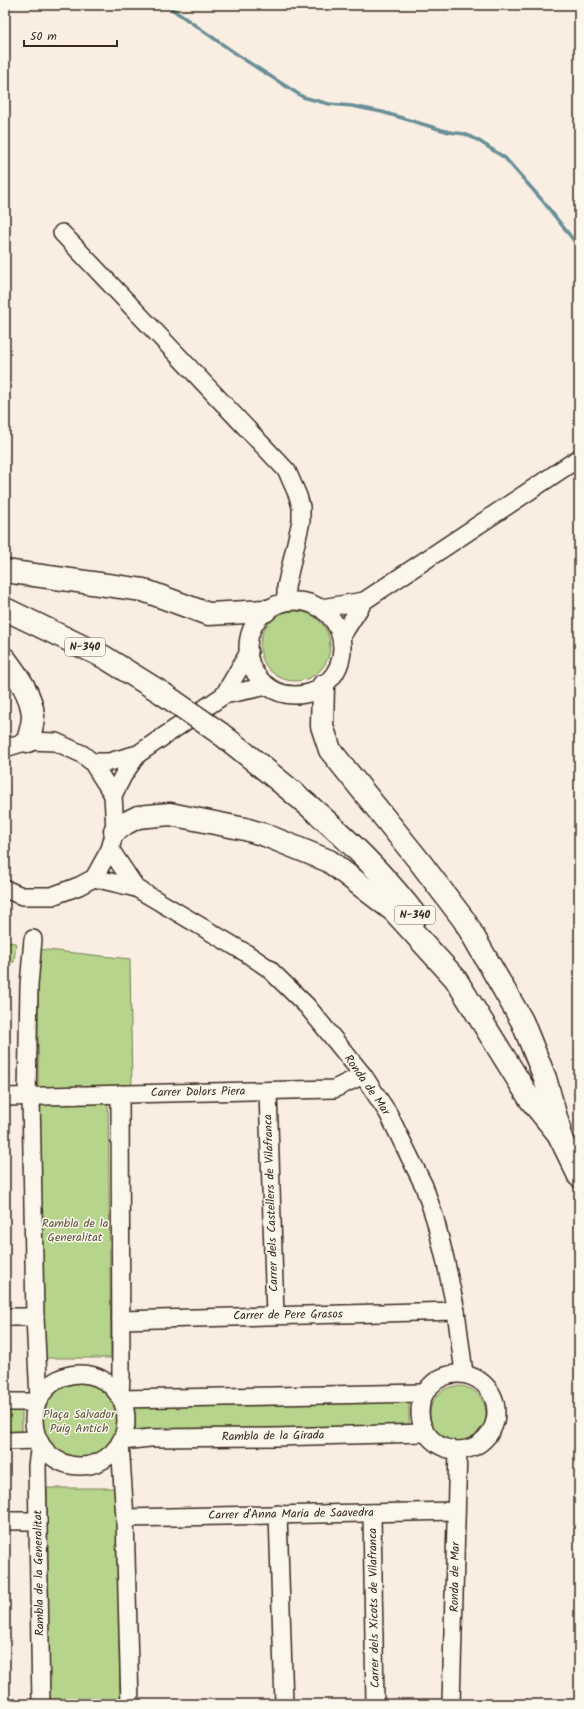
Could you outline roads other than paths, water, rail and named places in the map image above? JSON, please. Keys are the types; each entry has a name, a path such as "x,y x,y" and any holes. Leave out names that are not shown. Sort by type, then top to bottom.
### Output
{"highway":[{"path":"5,572 143,590 208,614 265,611"},
{"name":"N-340","path":"5,609 104,657 162,693 221,734 297,794 361,854 409,907 486,1008 562,1137 579,1176"},
{"path":"5,659 18,676 32,708 33,717 28,741"},
{"path":"323,686 322,726 330,750 420,862 464,920 522,1021 545,1078 562,1137"},
{"path":"113,840 126,823 138,817 170,814 245,829 266,835 329,861 394,911 455,978 530,1098 562,1137"}],"street":[{"path":"62,233 287,471 298,496 301,507 301,521 286,587 286,602"},
{"path":"341,637 364,601 579,458"},
{"path":"300,601 311,603 322,608 334,622 341,637 342,647 340,662 333,676 323,686 308,693 293,695 278,692 268,686 252,667 249,652 251,631 257,620 265,611 275,605 286,602 300,601"},
{"path":"322,608 364,601"},
{"path":"224,695 249,652"},
{"path":"92,762 109,762 138,754 224,695 268,686"},
{"path":"5,748 28,741 56,742 82,754 92,762 113,795"},
{"path":"5,889 22,896 52,896 79,886 94,878 113,840 113,795 124,774 138,754"},
{"name":"Ronda de Mar","path":"113,840 136,888"},
{"name":"Ronda de Mar","path":"94,878 136,888 246,953 268,968 307,1006 363,1075 388,1113 424,1186 444,1256 456,1311 464,1373"},
{"path":"33,939 30,985 29,1097 38,1400 34,1414 34,1427 39,1441 48,1454 59,1462 72,1466 86,1466 99,1462 111,1455 121,1442 126,1430 127,1419 121,1397 120,1094"},
{"name":"Carrer Dolors Piera","path":"5,1097 334,1089 363,1075"},
{"name":"Carrer dels Castellers de Vilafranca","path":"268,1090 274,1316"},
{"name":"Carrer de Pere Grasos","path":"121,1320 456,1311"},
{"path":"5,1317 35,1317"},
{"path":"38,1400 47,1387 58,1379 71,1374 85,1373 99,1377 110,1384 121,1397"},
{"path":"452,1373 464,1373 477,1378 488,1387 494,1398 496,1410 495,1422 490,1433 481,1442 470,1448 458,1450 448,1449 440,1446 425,1433 419,1413 420,1403 424,1393 431,1384 441,1377 452,1373"},
{"path":"121,1397 424,1393"},
{"path":"5,1402 38,1400"},
{"name":"Rambla de la Girada","path":"121,1442 150,1438 275,1437 425,1433"},
{"path":"5,1441 39,1441"},
{"name":"Rambla de la Generalitat","path":"39,1441 38,1521 41,1704"},
{"path":"121,1442 125,1518 130,1704"},
{"name":"Ronda de Mar","path":"451,1704 458,1450"},
{"name":"Carrer d'Anna Maria de Saavedra","path":"125,1518 456,1511"},
{"name":"Carrer dels Xicots de Vilafranca","path":"372,1513 375,1704"},
{"path":"278,1514 284,1704"},
{"path":"5,1522 38,1521"}],"waterway":[{"path":"166,5 245,60 303,97 329,104 352,106 382,112 449,132 465,134 479,141 505,158 542,200 579,247"}],"park label":[{"name":"Plaça Salvador Puig Antich","path":"79,1421"}]}
